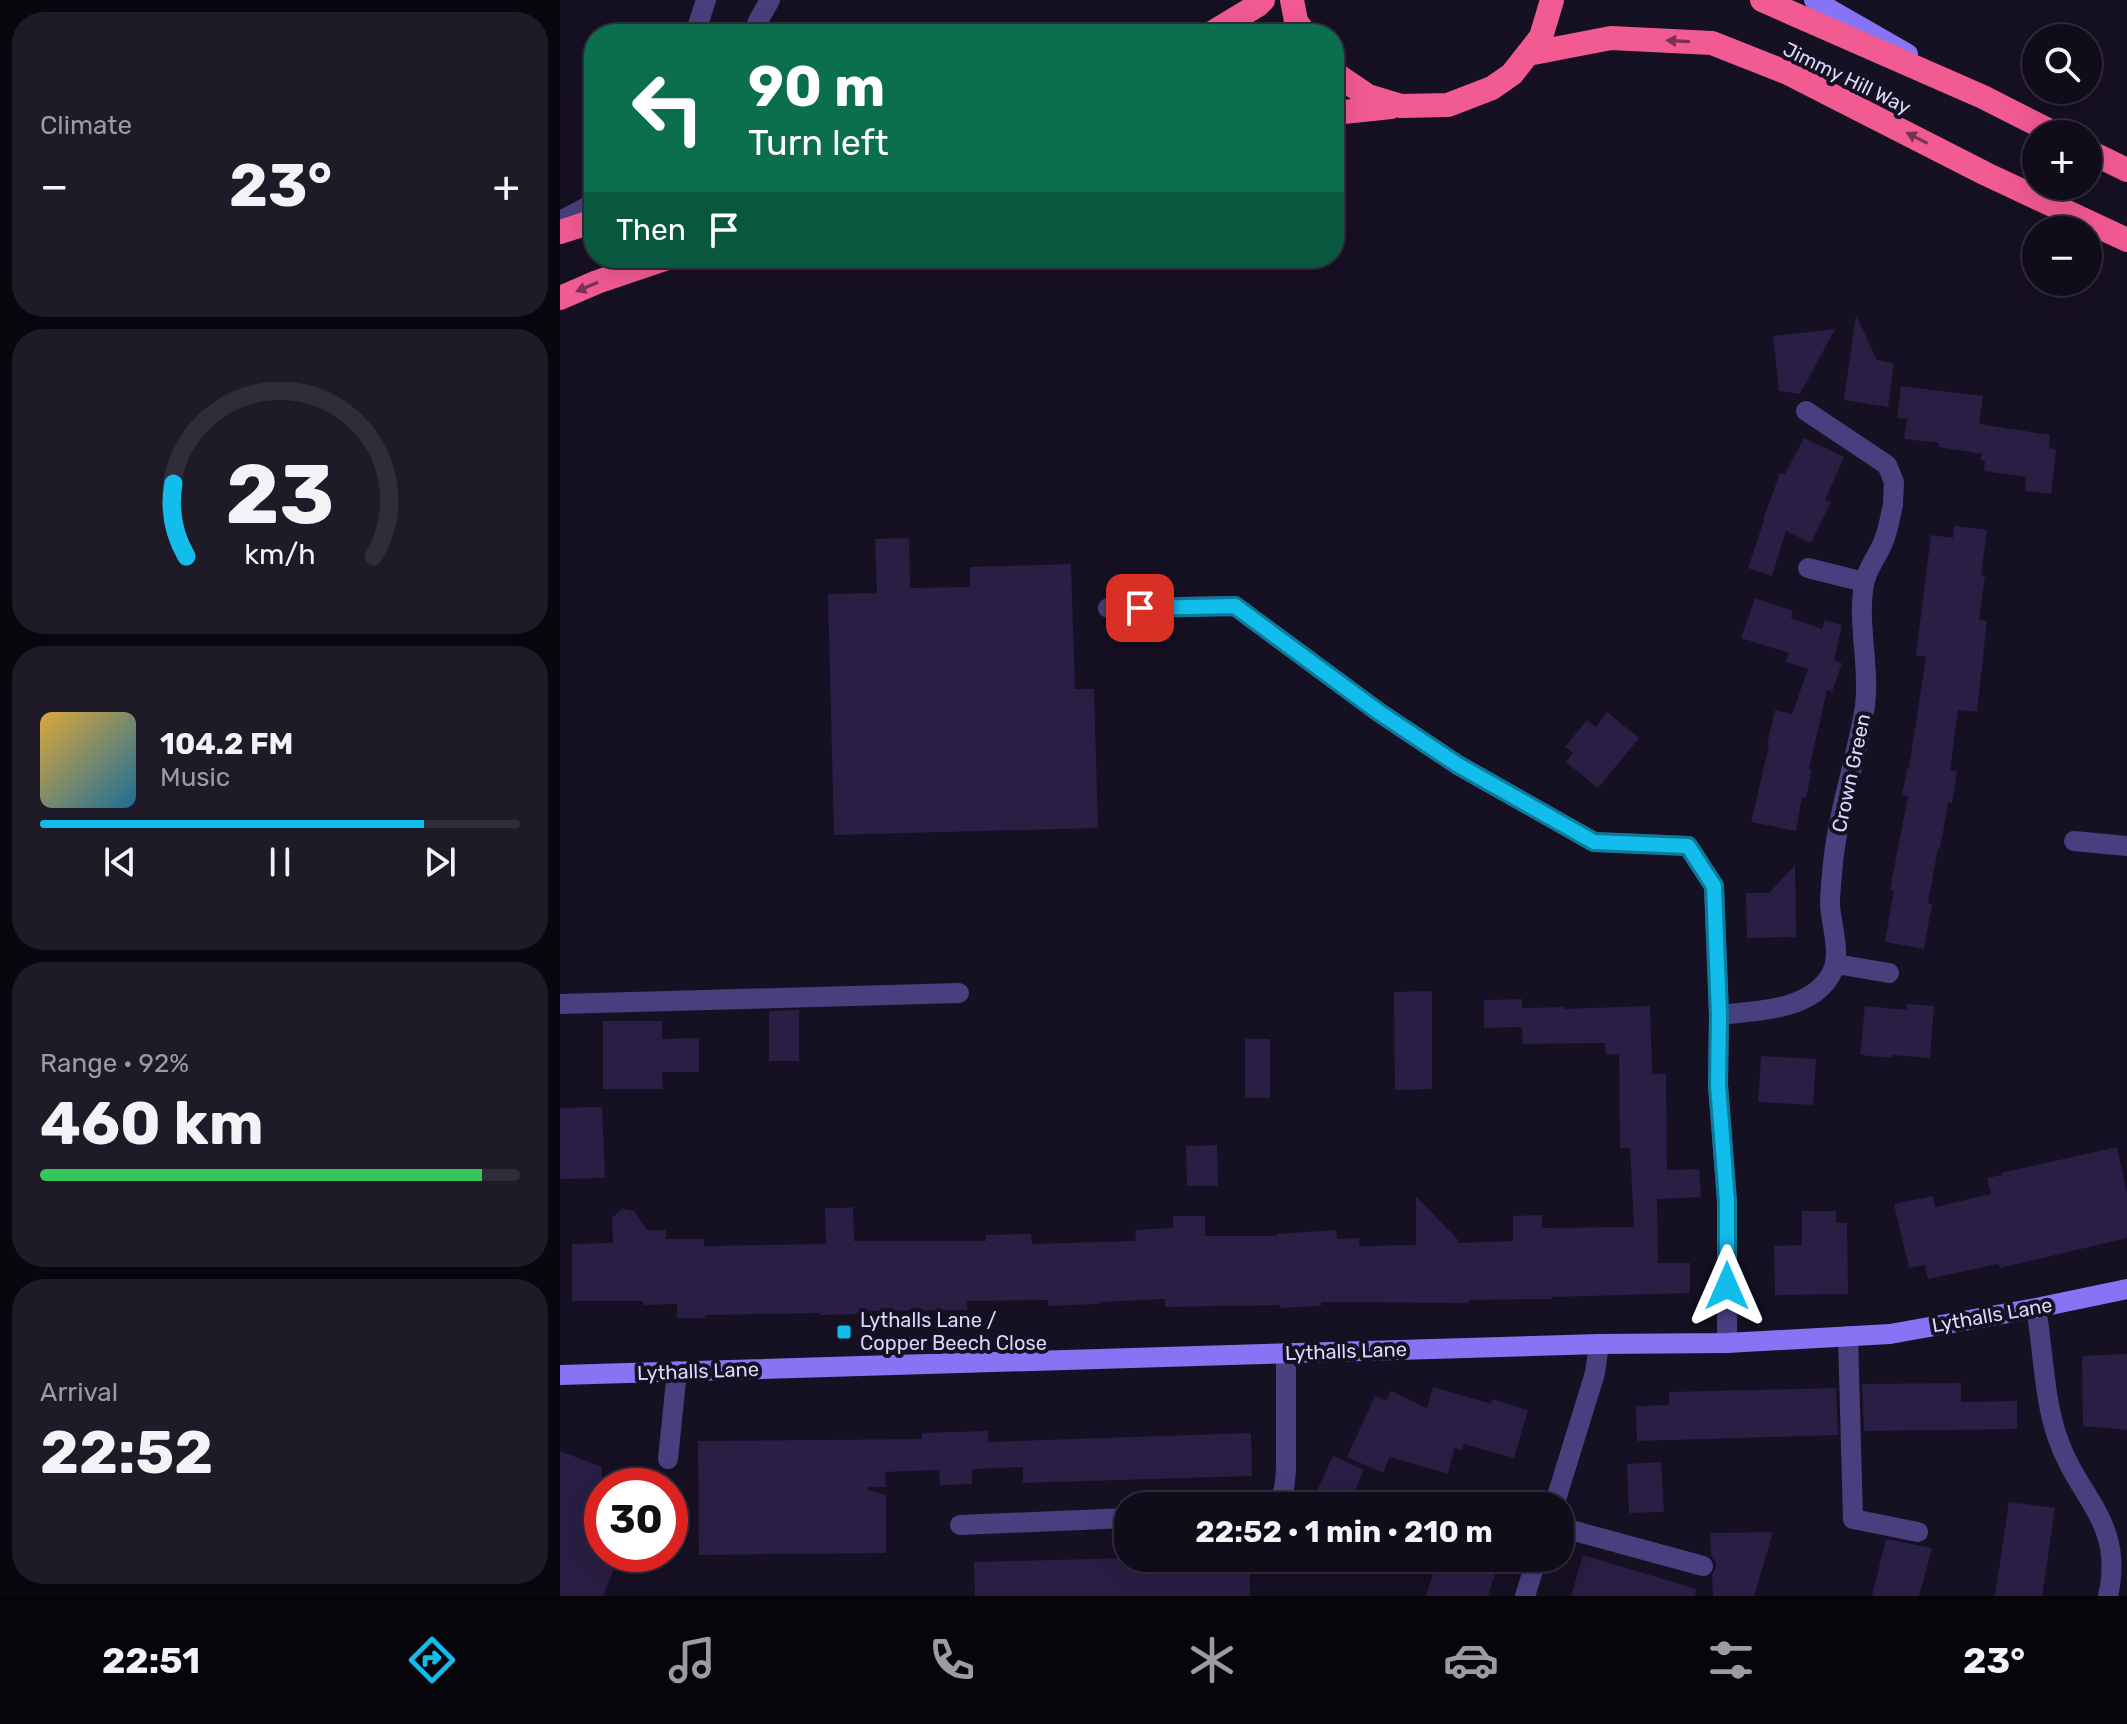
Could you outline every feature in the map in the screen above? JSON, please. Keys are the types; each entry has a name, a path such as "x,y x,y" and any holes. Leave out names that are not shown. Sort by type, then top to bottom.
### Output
{"highway":[{"path":"1227,24 1263,0"},
{"path":"1292,0 1298,24"},
{"path":"1344,112 1448,105 1492,88 1512,74 1541,37 1552,0"},
{"name":"Jimmy Hill Way","path":"1762,0 2028,120"},
{"name":"Jimmy Hill Way","path":"1528,54 1611,38 1712,43 1788,73 1986,174 2127,240"},
{"path":"1344,80 1368,96 1401,106"},
{"path":"2102,158 2127,170"},
{"path":"560,232 584,224"},
{"path":"560,298 638,268"}],"street":[{"path":"698,24 706,0"},
{"path":"757,24 770,0"},
{"path":"1814,0 1983,97"},
{"path":"560,221 584,208"},
{"name":"Crown Green","path":"1806,411 1887,465 1894,482 1893,504 1884,542 1864,582 1865,703 1832,868 1830,903 1836,964"},
{"path":"1808,568 1864,582"},
{"path":"1108,608 1235,606 1380,713 1458,765 1594,842 1688,846 1714,886 1719,1015 1718,1085 1727,1201 1727,1343"},
{"path":"2074,841 2127,846"},
{"path":"1719,1015 1771,1009 1801,1000 1821,987 1836,964 1889,973"},
{"path":"560,1004 959,993"},
{"name":"Lythalls Lane","path":"560,1375 1599,1344 1727,1343 1890,1334 2127,1289"},
{"path":"2036,1308 2056,1434 2105,1526 2110,1544 2112,1564 2108,1596"},
{"path":"1848,1336 1853,1519 1918,1532"},
{"path":"1558,1492 1595,1373 1599,1344"},
{"path":"1282,1492 1286,1477 1286,1353"},
{"path":"668,1459 677,1371"},
{"path":"960,1525 1114,1519"},
{"path":"1574,1531 1703,1566"},
{"path":"1525,1596 1533,1572"}],"building":[{"path":"1856,315 1877,360 1894,363 1888,407 1844,400"},
{"path":"1835,329 1800,394 1779,391 1773,336"},
{"path":"1901,386 1983,396 1979,424 2050,435 2049,448 2056,449 2051,494 2025,491 2026,477 1984,471 1985,461 1980,460 1982,454 1938,447 1939,443 1904,439 1907,419 1897,418"},
{"path":"1804,438 1844,457 1825,500 1831,502 1811,543 1786,531 1772,576 1748,568 1780,473 1785,474"},
{"path":"1954,526 1987,530 1979,620 1987,621 1977,712 1958,710 1950,770 1957,771 1952,803 1948,803 1938,848 1924,949 1885,942 1894,890 1890,890 1908,796 1902,795 1926,657 1916,655 1931,535 1953,538"},
{"path":"909,538 910,588 970,587 970,567 1071,564 1075,689 1094,689 1098,828 834,835 828,594 877,593 875,539"},
{"path":"1755,598 1793,611 1791,618 1822,629 1825,620 1842,625 1834,661 1842,663 1832,692 1827,690 1809,769 1812,770 1806,798 1802,797 1796,831 1751,822 1775,710 1792,714 1808,669 1786,662 1789,653 1741,638"},
{"path":"1607,712 1639,738 1598,788 1566,762 1573,753 1565,747 1587,720 1596,727"},
{"path":"1795,865 1796,937 1747,938 1746,893 1769,893"},
{"path":"1432,991 1432,1089 1395,1090 1394,992"},
{"path":"1522,999 1522,1008 1650,1006 1652,1074 1666,1074 1667,1170 1699,1169 1701,1197 1657,1199 1658,1263 1690,1263 1690,1293 1469,1300 1469,1303 1321,1302 1321,1306 1280,1308 1280,1305 1165,1307 1165,1299 1048,1306 1048,1300 967,1301 967,1310 705,1315 705,1318 677,1318 677,1304 572,1301 572,1244 613,1243 612,1218 622,1209 634,1211 647,1230 666,1230 666,1239 704,1239 704,1246 826,1244 825,1208 853,1207 854,1241 986,1241 986,1235 1031,1234 1032,1244 1136,1241 1135,1230 1173,1228 1173,1216 1205,1216 1205,1236 1277,1236 1336,1230 1337,1239 1359,1238 1359,1246 1416,1245 1416,1196 1458,1243 1513,1241 1513,1216 1542,1215 1542,1228 1634,1227 1630,1148 1620,1148 1619,1054 1606,1055 1605,1043 1523,1044 1522,1027 1484,1028 1484,1000"},
{"path":"1907,1004 1934,1006 1930,1058 1860,1055 1865,1006 1907,1010"},
{"path":"799,1010 799,1061 769,1061 769,1011"},
{"path":"603,1021 662,1021 662,1039 699,1038 699,1072 662,1072 663,1089 603,1089"},
{"path":"1245,1039 1270,1039 1270,1098 1245,1098"},
{"path":"1761,1056 1816,1059 1813,1105 1758,1102"},
{"path":"602,1107 605,1178 560,1179 560,1108"},
{"path":"1217,1145 1218,1186 1187,1186 1186,1146"},
{"path":"2117,1147 2127,1194 2127,1238 2000,1268 1998,1264 1928,1279 1925,1265 1909,1268 1894,1204 1933,1196 1935,1207 1991,1194 1987,1178"},
{"path":"1802,1211 1836,1211 1836,1223 1847,1223 1848,1294 1775,1295 1774,1246 1802,1245"},
{"path":"2127,1354 2127,1430 2083,1426 2082,1356"},
{"path":"1961,1383 1961,1402 2017,1401 2017,1429 1864,1431 1862,1384"},
{"path":"1433,1387 1491,1404 1492,1399 1528,1410 1514,1458 1464,1444 1462,1450 1454,1448 1448,1474 1390,1457 1383,1473 1347,1457 1375,1396 1386,1401 1391,1391 1427,1408"},
{"path":"1836,1388 1838,1435 1637,1441 1636,1406 1669,1405 1669,1392"},
{"path":"988,1431 988,1442 1251,1433 1252,1476 1023,1483 1023,1467 972,1469 972,1484 940,1485 939,1470 885,1472 886,1487 868,1487 868,1490 886,1495 886,1553 699,1555 698,1441 922,1439 922,1433"},
{"path":"560,1451 602,1467 584,1468 584,1572 613,1572 603,1596 560,1596"},
{"path":"1333,1456 1364,1470 1354,1492 1316,1492"},
{"path":"1661,1462 1664,1512 1629,1513 1627,1464"},
{"path":"2009,1502 2055,1508 2042,1596 1995,1596"},
{"path":"1773,1532 1754,1596 1713,1596 1712,1575 1716,1563 1711,1556 1710,1533"},
{"path":"1886,1539 1932,1548 1919,1596 1872,1596"},
{"path":"1583,1555 1696,1589 1695,1596 1571,1596"},
{"path":"1114,1558 1114,1572 1250,1572 1250,1596 975,1596 974,1562"},
{"path":"1434,1572 1496,1572 1488,1596 1426,1596"}],"place":[{"name":"Lythalls Lane / Copper Beech Close","path":"844,1332"}],"route":[{"path":"1140,608 1235,606 1380,713 1458,765 1594,842 1688,846 1714,886 1719,1015 1718,1085 1727,1201 1727,1286"}]}
